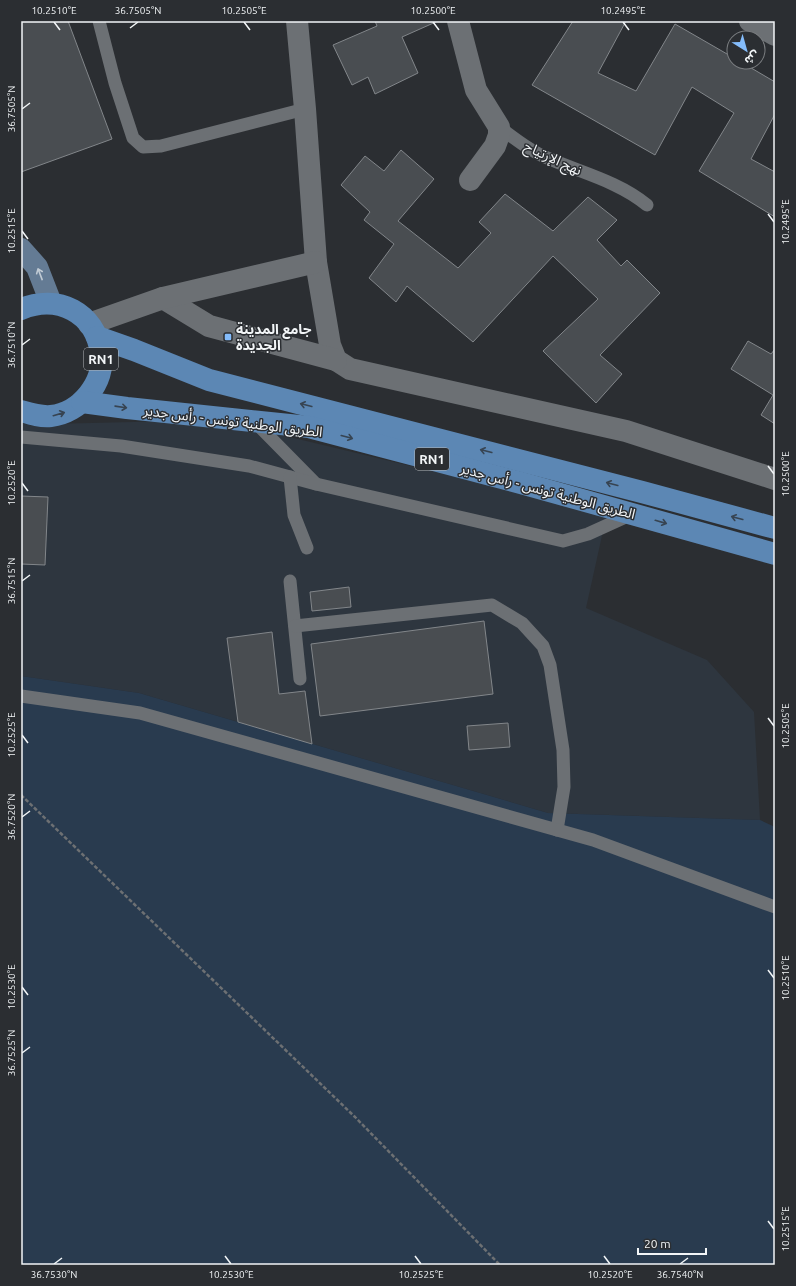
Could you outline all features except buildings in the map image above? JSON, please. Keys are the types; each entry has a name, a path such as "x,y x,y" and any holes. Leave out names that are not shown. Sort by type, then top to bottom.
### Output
{"main road":[{"path":"21,248 37,267 51,303"},
{"name":"RN1","path":"21,309 33,304 51,303 66,306 79,314 93,331 101,354 100,372 94,388 82,402 68,411 52,416 35,416 21,411"},
{"name":"الطريق الوطنية تونس - رأس جدير","path":"93,331 134,350 209,380 775,528"},
{"name":"الطريق الوطنية تونس - رأس جدير","path":"82,402 309,427 775,554"}],"street":[{"path":"297,21 316,262 330,345 336,360"},
{"name":"نهج الإرتياح","path":"458,21 476,90 499,127"},
{"path":"750,21 775,35"},
{"path":"470,180 495,146 499,135 499,127"},
{"path":"93,331 163,298 316,262"},
{"path":"163,298 210,326 336,360 350,369 626,431 775,479"}],"lane":[{"path":"99,21 115,83 133,138 143,147 161,146 305,109"},
{"name":"نهج الإرتياح","path":"499,127 518,142 543,157 603,180 635,195 647,205"},
{"path":"253,421 316,484"},
{"path":"21,437 121,446 249,466 316,484 563,541 588,534 632,514"},
{"path":"290,477 294,516 307,548"},
{"path":"290,581 300,679"},
{"path":"295,626 492,605 522,623 543,646 550,665 563,750 564,787 557,830"},
{"path":"21,696 140,713 593,840 775,907"}],"path":[{"path":"21,795 355,1117 500,1265"}],"shaded area":[{"path":"218,420 607,513 586,608 707,660 754,712 760,820 548,813 139,693 21,676 21,422 49,424"},
{"path":"21,676 139,693 548,813 760,820 775,827 775,1265 21,1265"}],"place":[{"name":"جامع المدينة الجديدة","path":"228,337"}]}
